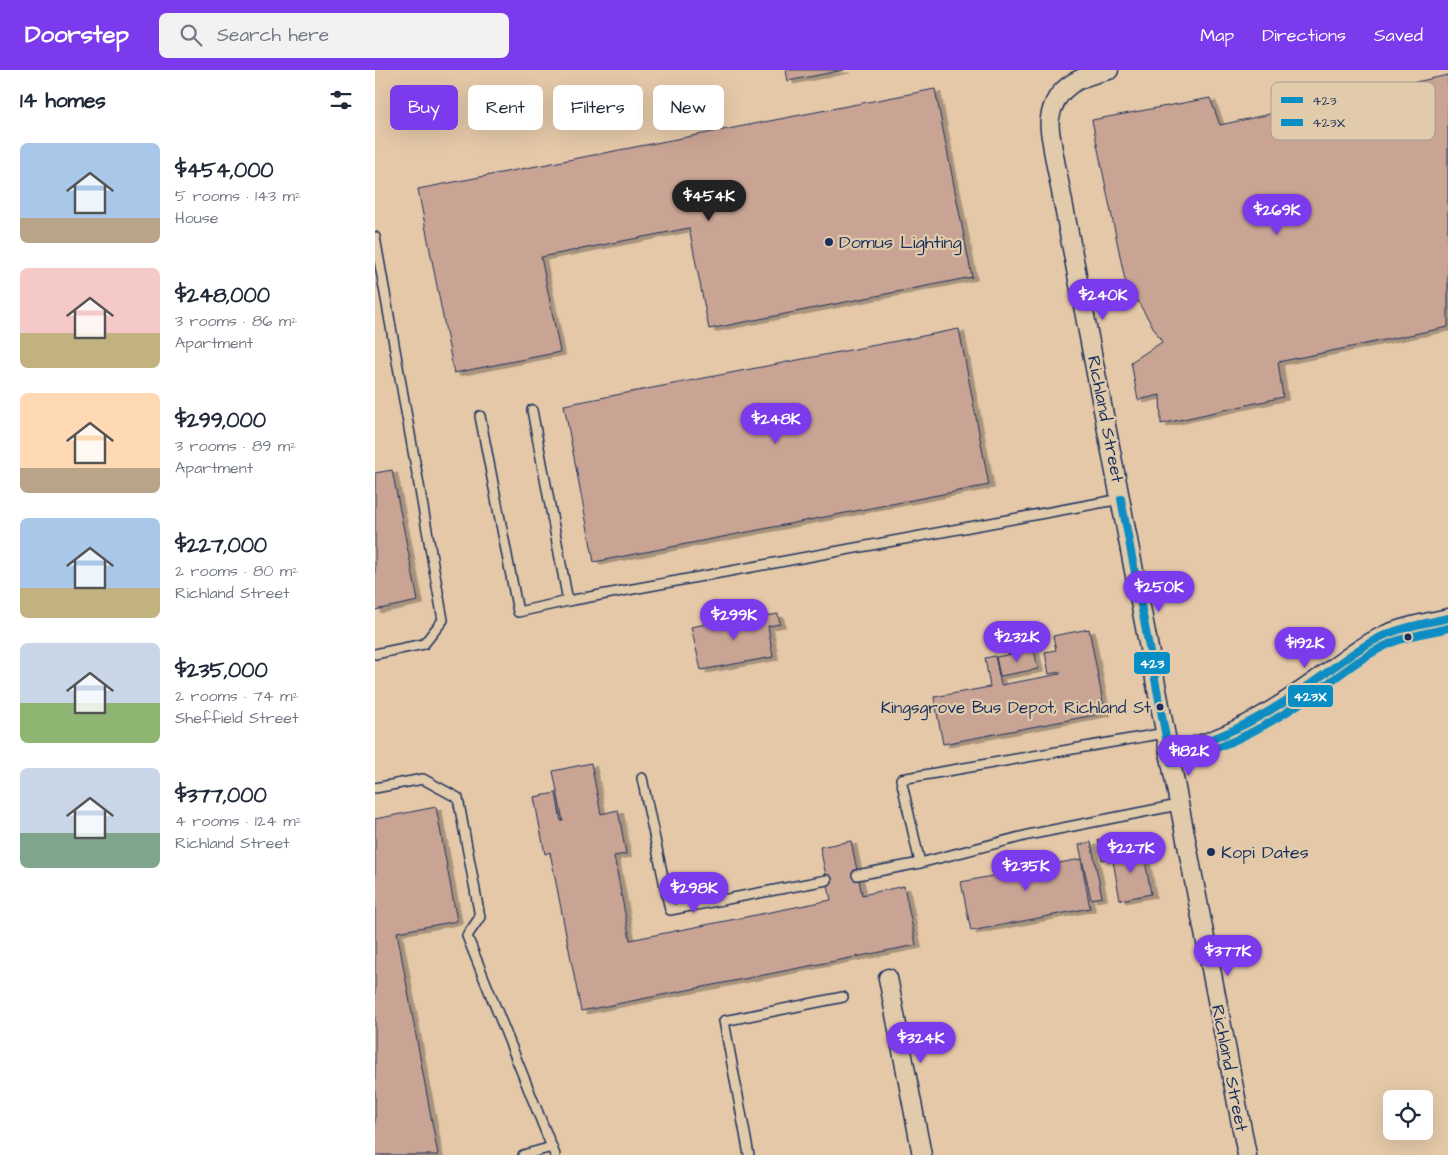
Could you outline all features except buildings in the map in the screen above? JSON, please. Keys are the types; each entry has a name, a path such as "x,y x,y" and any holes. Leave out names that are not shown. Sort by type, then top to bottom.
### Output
{"street":[{"name":"Richland Street","path":"1109,70 1093,73 1070,83 1056,101 1049,119 1053,150 1178,805 1247,1155"},
{"path":"1169,754 1191,749 1240,730 1293,697 1350,656 1384,636 1414,625 1448,618"},
{"path":"887,978 922,1155"}],"lane":[{"path":"375,237 377,260 443,620 424,644 375,654"},
{"path":"532,410 568,601"},
{"path":"479,416 518,612 568,601 1121,499"},
{"path":"920,863 901,779 1165,733"},
{"path":"642,778 670,910 827,880"},
{"path":"375,788 423,779 458,798 480,917 467,936 554,1151 523,1155"},
{"path":"857,875 920,863 1028,835 1178,805"},
{"path":"749,1155 724,1021 843,997"}],"transit line":[{"name":"423","path":"1121,499 1169,753"},
{"name":"423","path":"1169,753 1225,734 1260,717 1356,652 1385,635 1408,627 1448,618"},
{"name":"423X","path":"1171,763 1226,744 1260,728 1293,708 1378,649 1396,641 1448,628"}],"place":[{"name":"Domus Lighting","path":"829,242"},
{"name":"Kingsgrove Bus Depot, Richland St","path":"1160,707"},
{"name":"Kopi Dates","path":"1211,852"}]}
